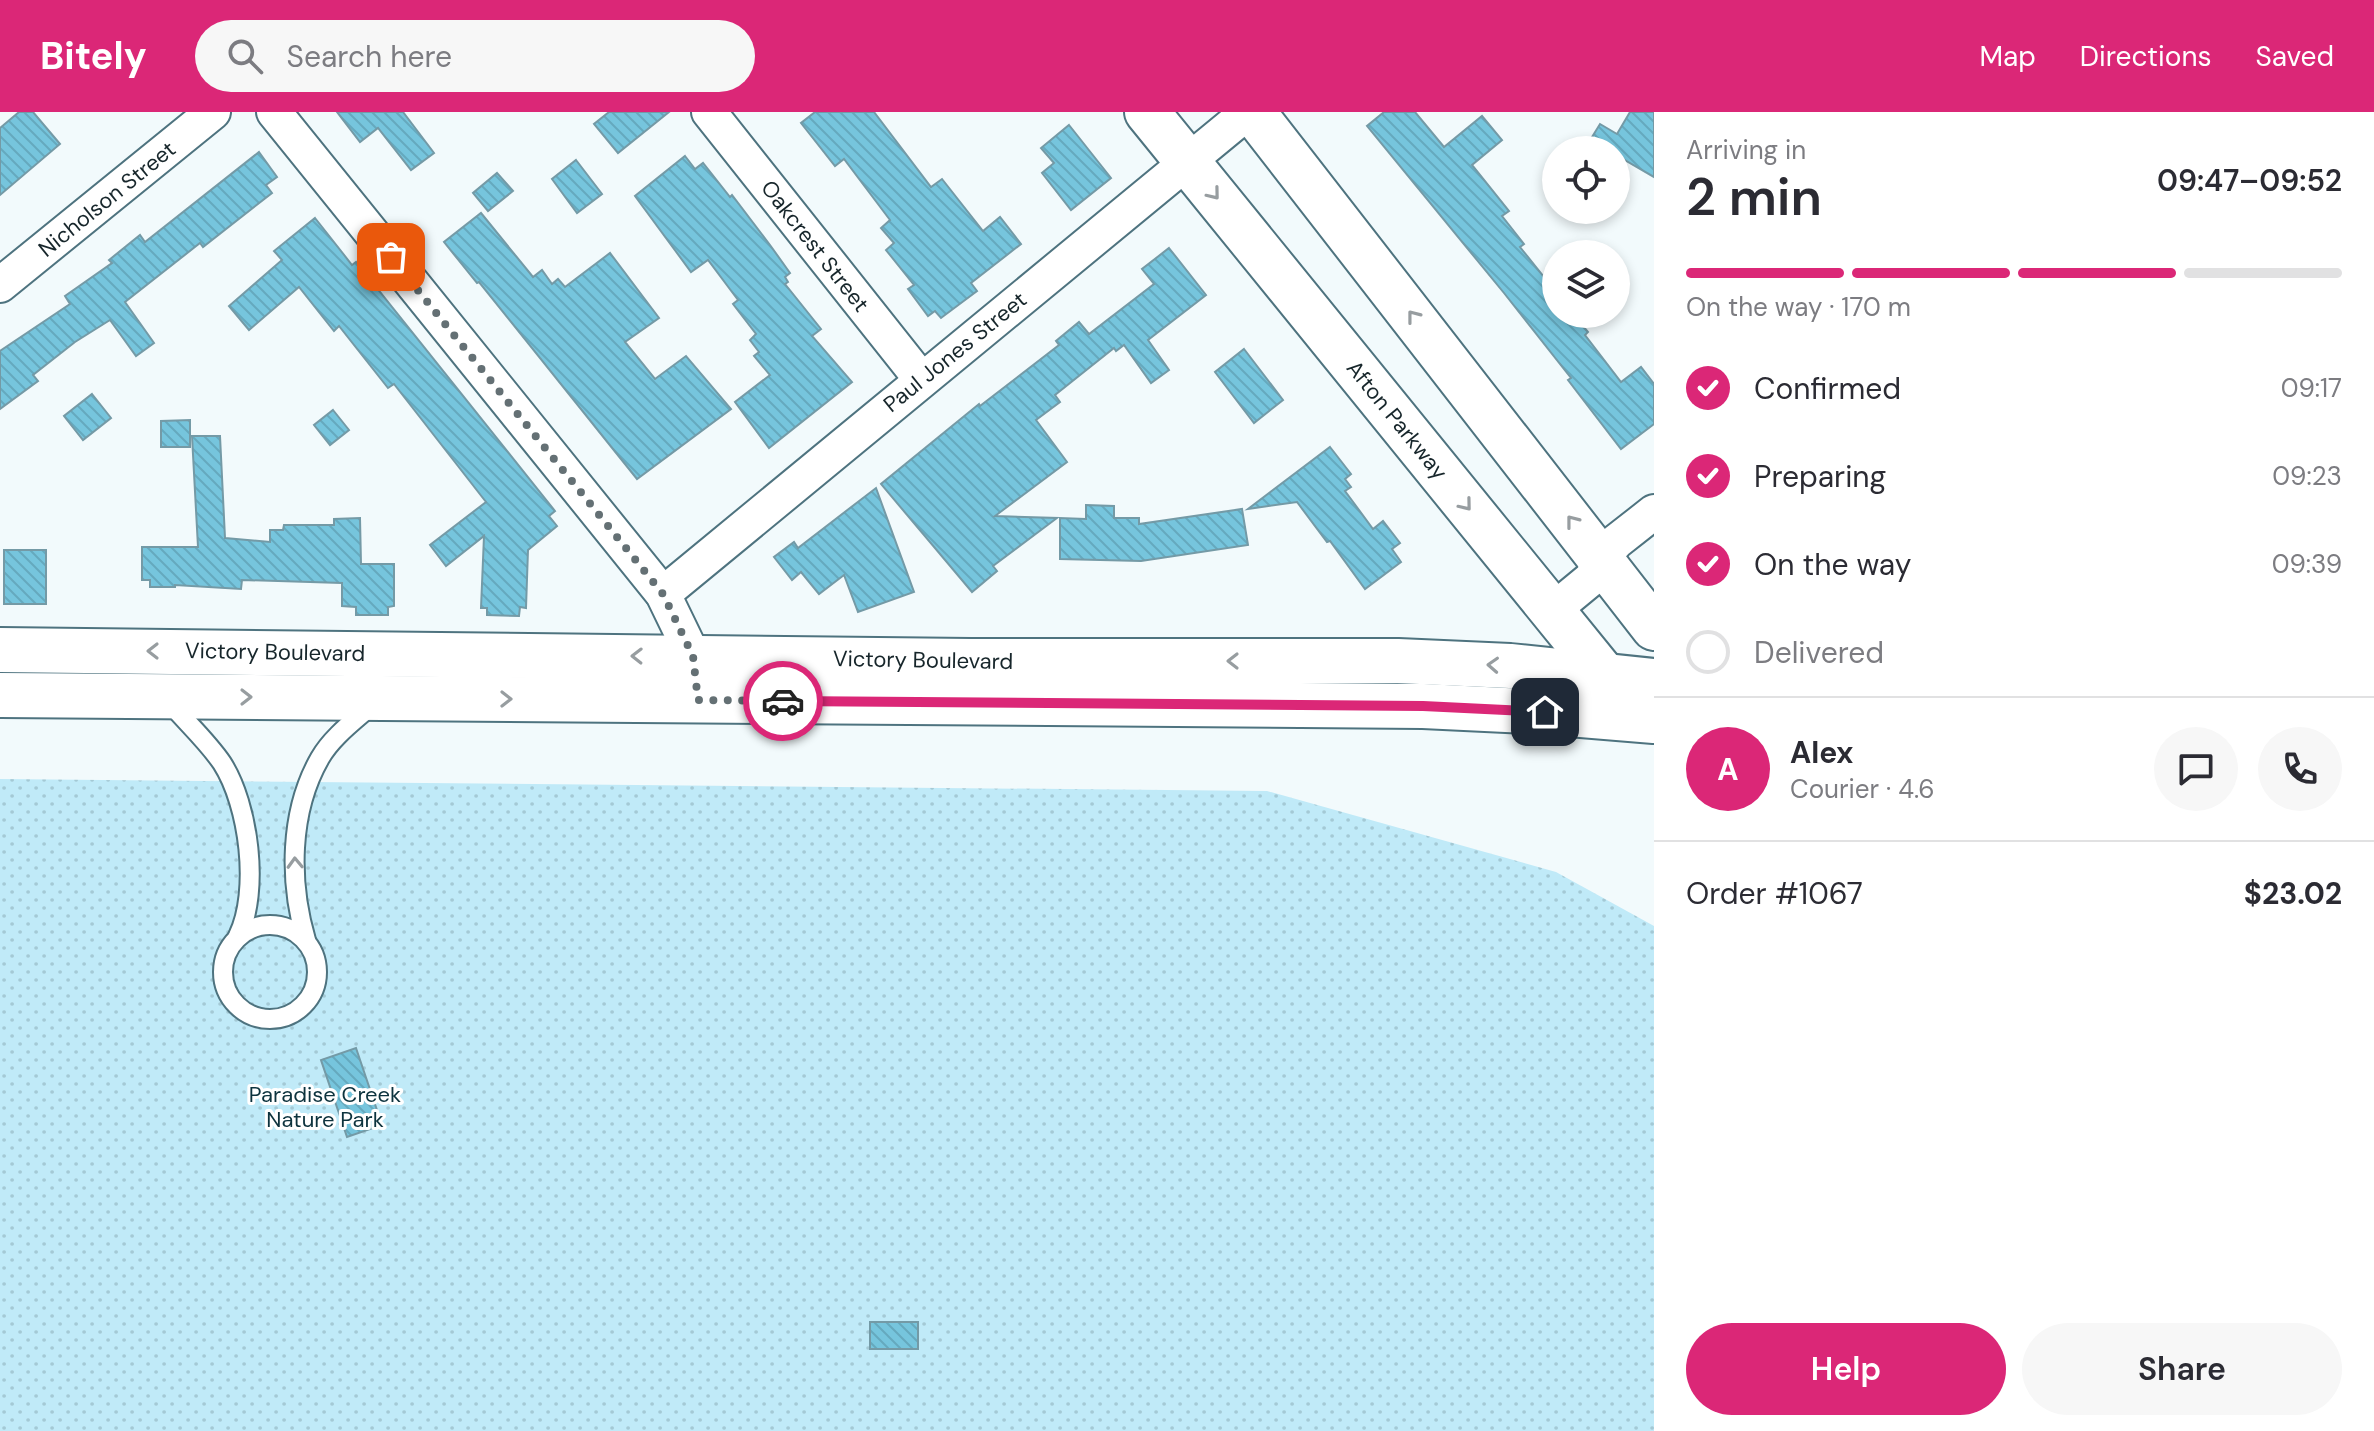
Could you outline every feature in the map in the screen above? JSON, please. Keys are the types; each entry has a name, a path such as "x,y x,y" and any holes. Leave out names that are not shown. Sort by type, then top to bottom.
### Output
{"main road":[{"name":"Afton Parkway","path":"1147,112 1605,676 1654,721"},
{"path":"1250,112 1654,628"},
{"name":"Victory Boulevard","path":"0,650 971,661 1398,661 1510,666 1654,681"},
{"name":"Victory Boulevard","path":"0,695 1423,706 1654,721"}],"street":[{"name":"Nicholson Street","path":"0,285 213,112"},
{"path":"274,112 663,594 693,656 698,700"},
{"name":"Oakcrest Street","path":"709,112 921,379"},
{"name":"Paul Jones Street","path":"663,594 921,379 1250,112"},
{"path":"1552,611 1592,578 1601,558 1617,541 1654,512"}],"lane":[{"path":"165,697 221,762 234,786 246,830 248,872 245,921 227,952 222,970 225,988 235,1004 250,1016 268,1020 287,1017 303,1007 314,992 318,970 315,955 306,940 296,893 295,847 299,816 308,785 320,757 343,730 380,698"},
{"path":"238,936 254,927 272,924 291,928 306,940"}],"green space":[{"name":"Paradise Creek Nature Park","path":"0,779 1267,791 1556,872 1654,926 1654,1431 0,1431"}],"building":[{"path":"19,112 33,112 60,144 0,195 0,128"},
{"path":"337,112 403,112 434,153 411,170 378,128 360,142"},
{"path":"609,112 669,112 618,153 594,124"},
{"path":"815,112 874,112 931,187 942,179 983,231 1000,217 1021,244 971,283 977,291 941,318 935,311 928,316 908,289 914,285 886,250 894,243 881,228 890,220 844,159 835,166 801,123"},
{"path":"1384,112 1415,112 1444,147 1482,116 1502,140 1472,165 1509,211 1502,216 1524,244 1520,247 1542,274 1542,328 1585,328 1588,332 1585,335 1621,382 1641,367 1654,384 1654,424 1621,449 1568,380 1571,378 1367,126"},
{"path":"1630,112 1654,112 1654,177 1630,163 1630,136 1593,136 1600,124 1617,134"},
{"path":"1069,125 1111,178 1071,210 1042,173 1054,163 1041,148"},
{"path":"259,152 277,177 266,185 272,193 203,247 200,243 125,302 154,343 136,356 110,320 75,342 33,375 38,381 0,409 0,351 70,304 65,296 112,263 109,260 140,235 145,242"},
{"path":"685,156 695,169 703,163 770,245 790,273 785,277 788,282 785,284 821,329 812,336 852,382 769,448 735,402 770,375 754,356 759,352 750,340 756,334 733,304 738,300 708,260 691,272 635,196"},
{"path":"576,160 602,194 577,213 552,179"},
{"path":"497,173 513,191 488,211 473,193"},
{"path":"481,213 533,277 542,270 552,284 558,279 565,287 610,253 659,318 625,342 655,379 686,356 731,409 637,479 444,242"},
{"path":"315,218 352,265 356,262 555,511 549,516 557,526 528,550 526,608 520,607 519,616 487,615 487,608 481,608 484,536 446,566 430,545 486,502 394,384 388,388 339,326 334,331 299,287 249,330 229,306 282,260 274,251"},
{"path":"1169,248 1206,295 1148,340 1169,370 1151,383 1124,345 1116,351 1114,348 1055,395 1060,402 1036,420 1067,462 995,516 1057,518 993,566 997,571 972,592 881,484 979,404 1059,345 1056,341 1079,322 1089,334 1154,284 1142,269"},
{"path":"1244,349 1283,400 1254,423 1215,372"},
{"path":"92,394 111,418 83,440 64,416"},
{"path":"333,410 349,430 330,445 314,425"},
{"path":"190,420 190,447 161,447 161,421"},
{"path":"192,436 220,436 225,538 270,542 270,530 283,530 284,525 334,525 334,519 360,518 361,564 394,564 394,606 388,607 388,615 356,615 356,607 342,606 342,583 242,580 241,589 175,585 150,587 150,580 142,580 142,547 198,547"},
{"path":"1330,447 1351,474 1345,479 1351,487 1345,491 1373,529 1383,521 1400,543 1392,549 1401,562 1365,589 1297,502 1248,509"},
{"path":"876,488 914,592 858,612 844,575 819,594 801,572 792,580 774,557 794,542 798,548"},
{"path":"1086,505 1114,506 1114,518 1139,518 1139,524 1242,509 1248,545 1141,561 1060,559 1060,518 1086,519"},
{"path":"4,550 46,550 46,604 4,604"},
{"path":"356,1048 382,1125 347,1137 321,1060"},
{"path":"870,1322 918,1322 918,1349 870,1349"}],"way so far":[{"path":"391,257 663,594 693,656 698,700 783,701"}],"route":[{"path":"783,701 1423,706 1545,712"}]}
